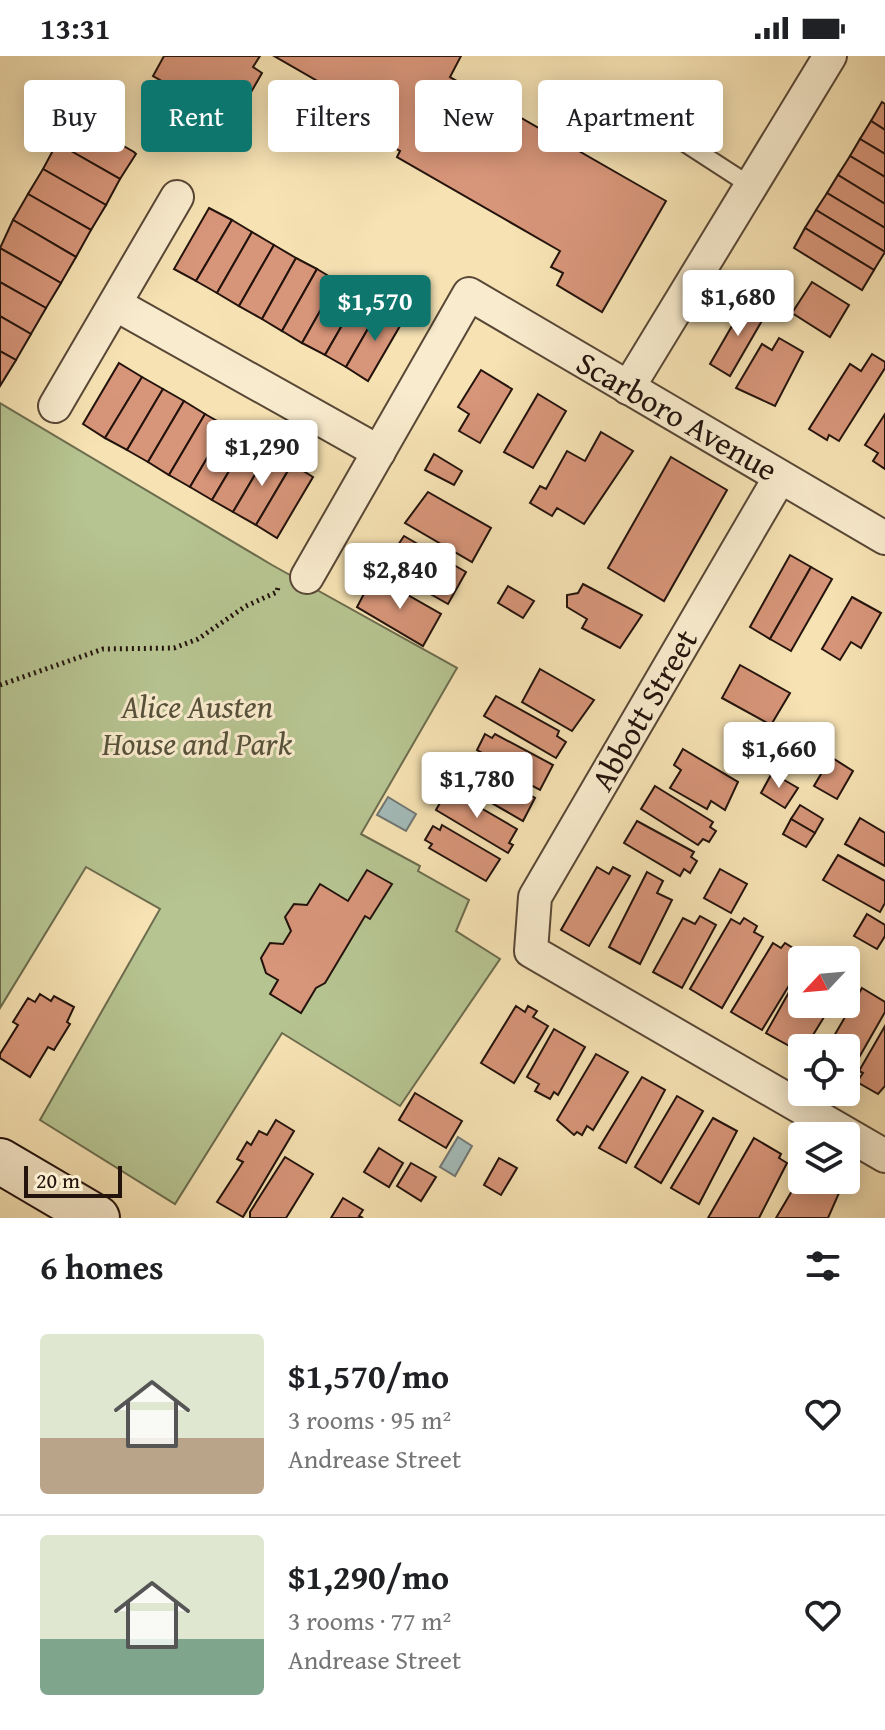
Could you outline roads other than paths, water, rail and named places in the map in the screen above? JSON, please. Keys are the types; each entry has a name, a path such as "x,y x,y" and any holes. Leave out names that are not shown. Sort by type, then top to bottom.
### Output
{"street":[{"path":"628,388 826,58"},
{"path":"55,406 177,197"},
{"name":"Scarboro Avenue","path":"379,452 469,294 885,538"},
{"path":"115,304 379,452 294,578"},
{"name":"Abbott Street","path":"780,477 535,897 531,951 885,1156"},
{"path":"0,1161 97,1218"}],"lane":[{"path":"699,152 751,186"}],"water":[{"path":"388,797 416,814 406,831 377,815"},
{"path":"458,1137 472,1146 455,1176 440,1167"}],"park label":[{"name":"Alice Austen House and Park","path":"197,726"}]}
